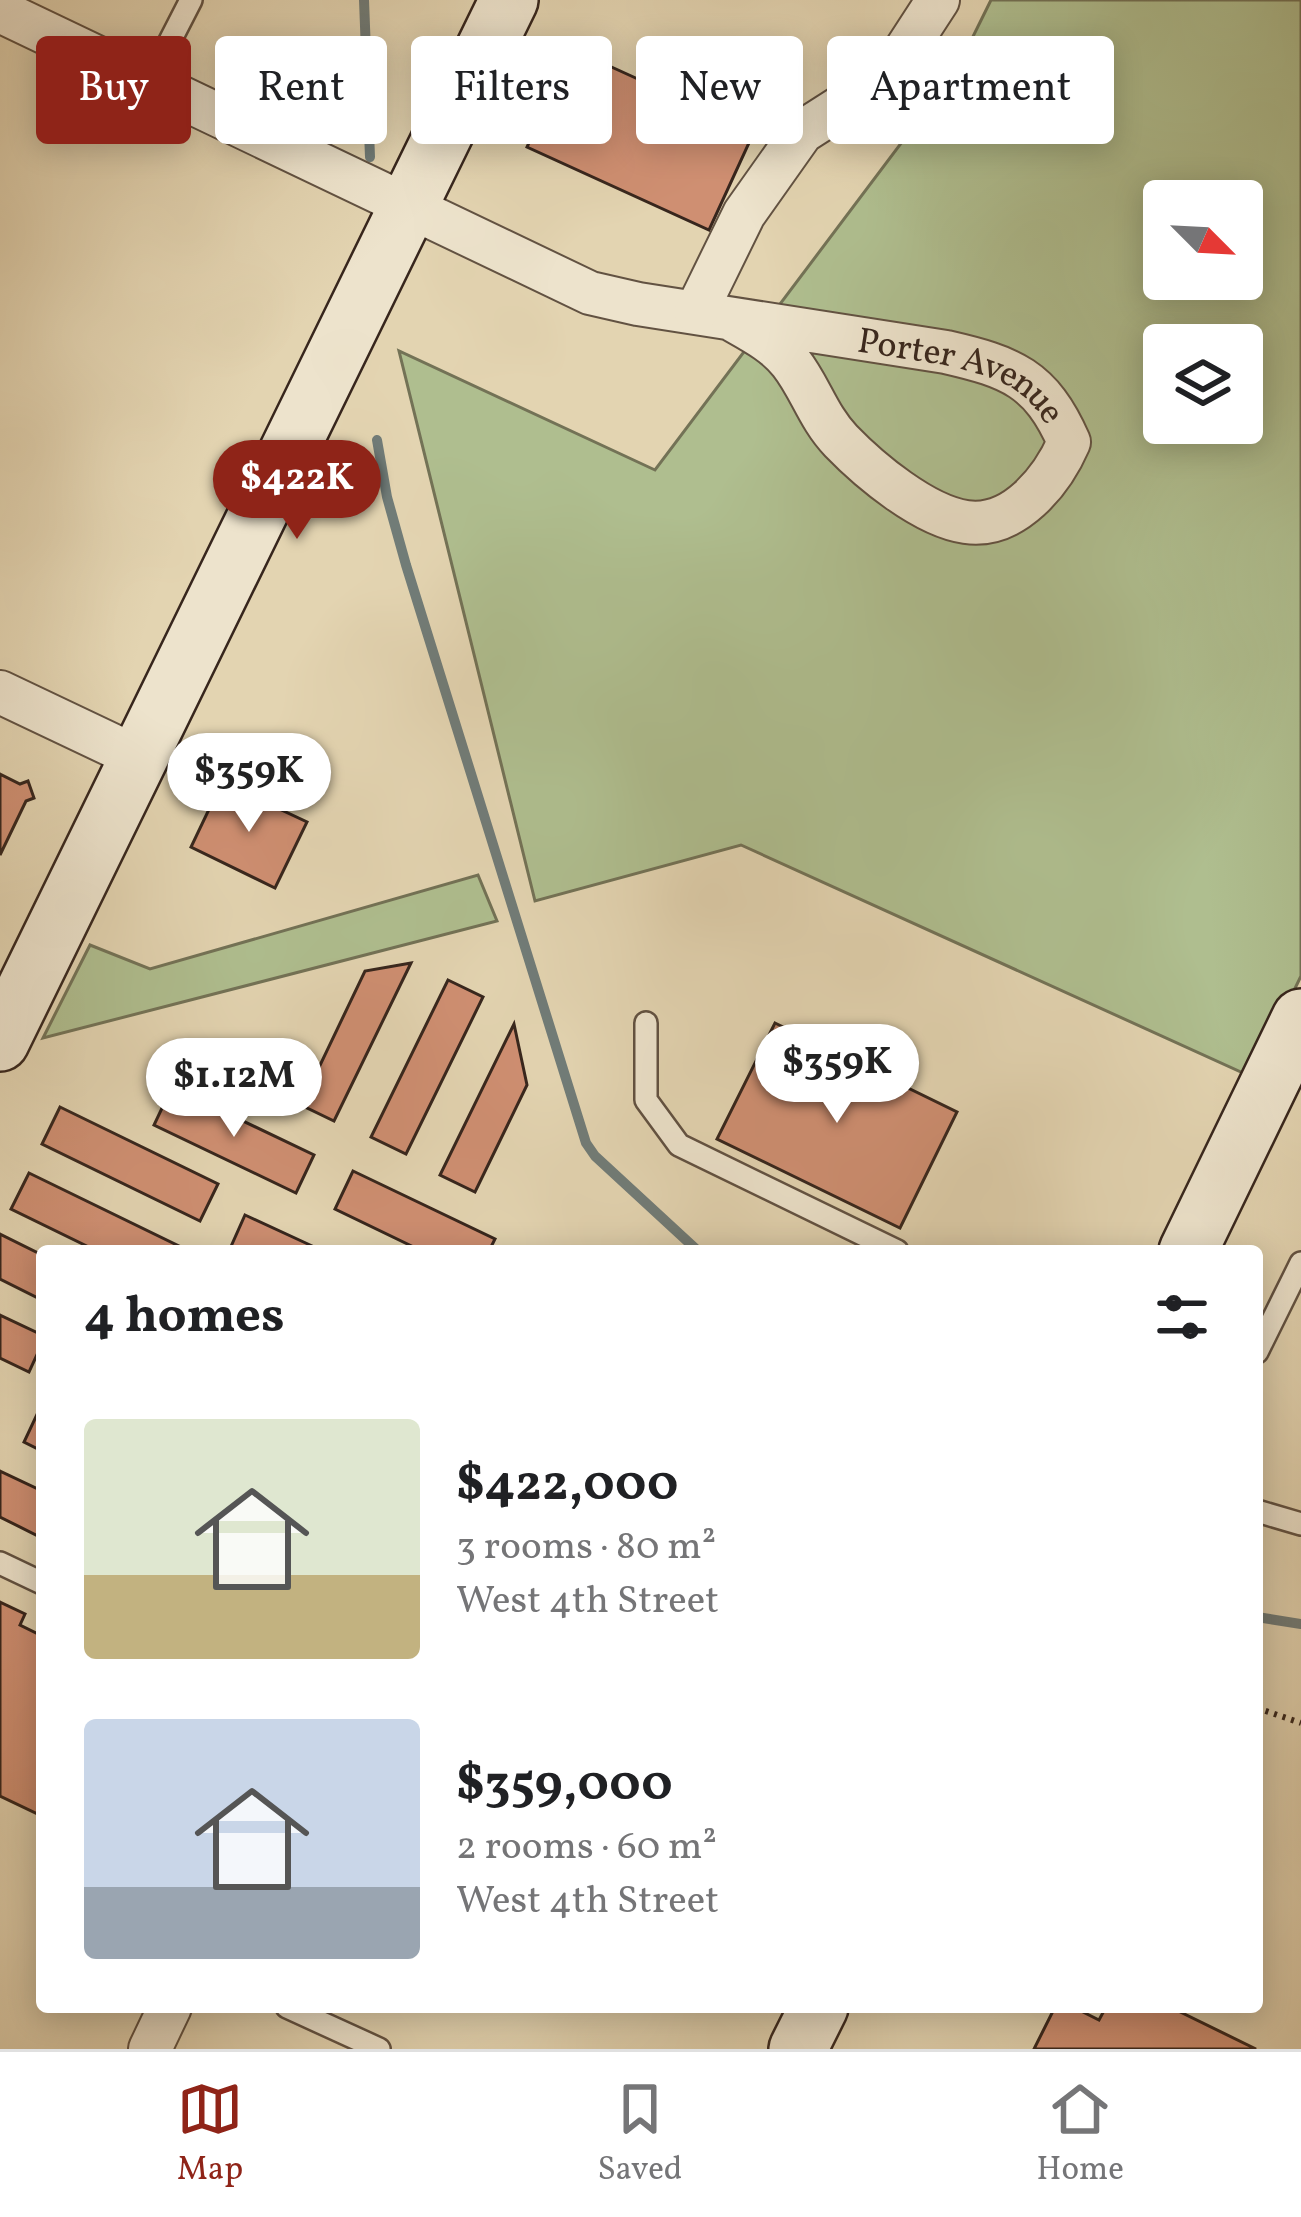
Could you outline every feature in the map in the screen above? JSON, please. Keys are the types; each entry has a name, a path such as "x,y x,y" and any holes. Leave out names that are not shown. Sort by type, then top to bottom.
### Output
{"street":[{"path":"0,1042 509,0"},
{"path":"713,316 744,214 802,132 888,77 938,0"},
{"name":"Porter Avenue","path":"0,11 52,36"},
{"name":"Porter Avenue","path":"191,102 590,293 993,363 1033,385 1057,415 1069,442 1055,472 1030,499 1004,517 968,523 930,510 880,476 840,440 791,362 766,339 713,316"},
{"path":"0,692 139,758"},
{"path":"1191,1245 1301,1018"},
{"path":"150,2049 167,2013"},
{"path":"798,2049 816,2013"}],"lane":[{"path":"173,36 191,0"},
{"path":"646,1023 646,1100 679,1145 885,1245"},
{"path":"1263,1340 1301,1263"},
{"path":"1263,1513 1301,1523"},
{"path":"0,1563 36,1580"},
{"path":"300,2013 379,2049"}],"path":[{"path":"1263,1710 1301,1723"}],"green space":[{"path":"991,0 1301,0 1301,976 1252,1077 741,845 535,901 399,351 655,470 901,144 1114,144 1114,36 973,36"},
{"path":"478,875 497,921 43,1038 90,945 150,969"}],"building":[{"path":"612,67 636,78 636,144 748,144 709,230 527,147 612,144"},
{"path":"0,774 20,784 28,781 34,798 26,801 0,855"},
{"path":"222,782 307,822 275,888 191,847"},
{"path":"411,963 334,1121 301,1105 365,971"},
{"path":"448,980 483,997 406,1154 371,1137"},
{"path":"775,1023 957,1112 900,1228 717,1139"},
{"path":"514,1024 527,1085 475,1192 440,1175"},
{"path":"172,1087 314,1155 296,1193 154,1125"},
{"path":"60,1107 218,1184 200,1221 42,1144"},
{"path":"353,1171 495,1239 492,1245 410,1245 335,1209"},
{"path":"29,1173 177,1245 85,1245 11,1209"},
{"path":"245,1215 310,1245 232,1245"},
{"path":"0,1234 36,1252 36,1297 0,1279"},
{"path":"0,1315 36,1332 36,1357 29,1372 0,1358"},
{"path":"36,1416 36,1448 24,1442"},
{"path":"0,1471 36,1488 36,1535 0,1517"},
{"path":"0,1602 25,1614 20,1625 36,1633 36,1813 0,1796"},
{"path":"1052,2013 1085,2013 1099,2020 1103,2013 1182,2013 1256,2049 1034,2049"}],"waterway":[{"path":"364,0 370,157"},
{"path":"377,440 406,565 586,1143 691,1245"},
{"path":"1263,1618 1301,1624"}]}
